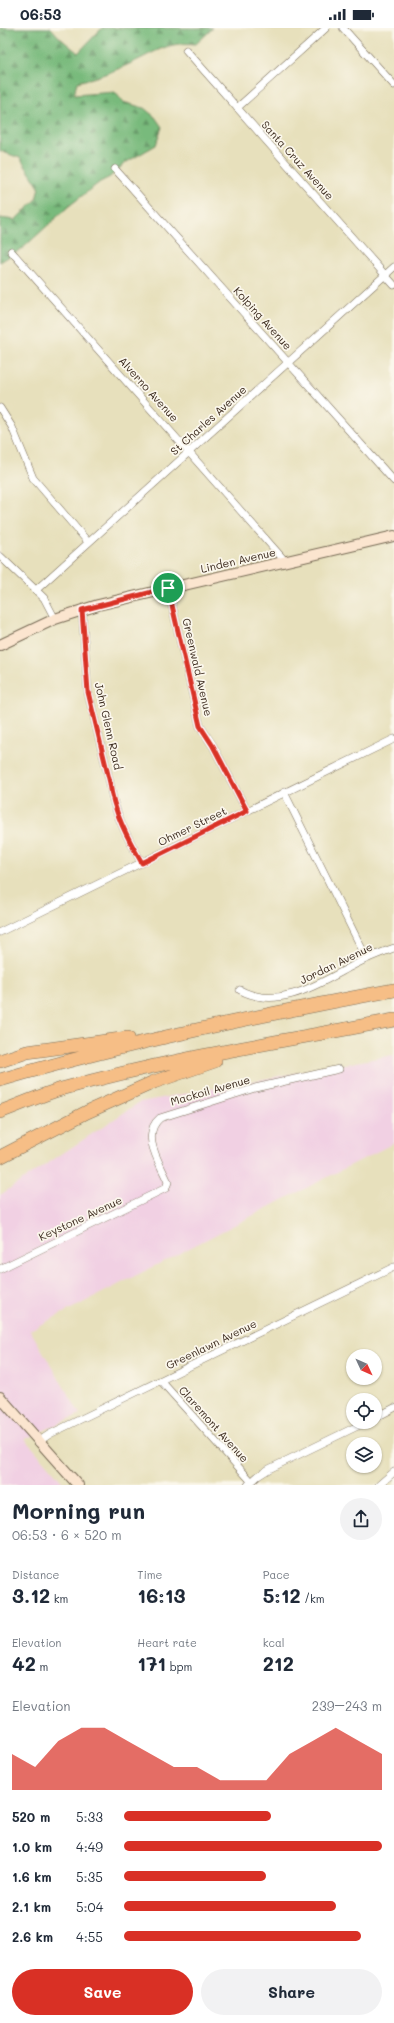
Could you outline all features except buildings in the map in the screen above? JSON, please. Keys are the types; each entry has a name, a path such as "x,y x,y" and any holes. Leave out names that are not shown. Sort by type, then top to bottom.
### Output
{"highway":[{"path":"0,1080 142,1041 394,990"},
{"path":"0,1112 71,1086 192,1058 394,1020"},
{"path":"0,1061 27,1052 217,1025"},
{"path":"0,1158 87,1112 154,1082 254,1047"}],"main road":[{"name":"Linden Avenue","path":"0,644 55,619 82,610 168,588 394,536"},
{"path":"0,1397 38,1442 78,1485"}],"street":[{"path":"237,108 326,28"},
{"path":"344,28 394,85"},
{"name":"Santa Cruz Avenue","path":"186,50 394,285"},
{"name":"Kolping Avenue","path":"115,169 394,481"},
{"name":"Alverno Avenue","path":"11,251 285,561"},
{"name":"St Charles Avenue","path":"36,590 394,267"},
{"path":"0,408 12,427 33,478 88,542"},
{"path":"0,556 36,590 49,607 55,619"},
{"name":"Greenwald Avenue","path":"168,588 200,726 213,746 247,811"},
{"name":"John Glenn Road","path":"82,610 88,692 115,810 142,863"},
{"name":"Ohmer Street","path":"0,932 394,739"},
{"path":"284,792 368,959"},
{"name":"Jordan Avenue","path":"240,990 258,997 284,996 296,993 323,983 368,959 394,948"},
{"name":"Mackoil Avenue","path":"168,1186 168,1182 151,1141 154,1125 160,1118 186,1108 256,1088 340,1069"},
{"name":"Keystone Avenue","path":"0,1269 156,1194 168,1186"},
{"name":"Greenlawn Avenue","path":"38,1442 50,1434 394,1267"},
{"name":"Claremont Avenue","path":"161,1381 249,1483"},
{"path":"382,1414 394,1408"},
{"path":"249,1483 269,1470 352,1429"},
{"path":"379,1485 394,1472"}],"shaded area":[{"path":"394,1055 394,1143 30,1330 80,1414 25,1439 65,1485 0,1485 0,1195 140,1102"}],"green space":[{"path":"0,28 51,28 60,38 78,53 102,28 213,28 196,44 176,44 168,46 114,70 77,82 74,95 115,92 123,102 144,108 155,117 162,127 156,145 125,163 110,177 100,182 69,206 23,248 0,262 0,218 15,220 36,200 39,187 20,158 0,151"}],"route":[{"path":"168,588 200,726 213,746 247,811 142,863 115,810 88,692 82,610 168,588"}]}
